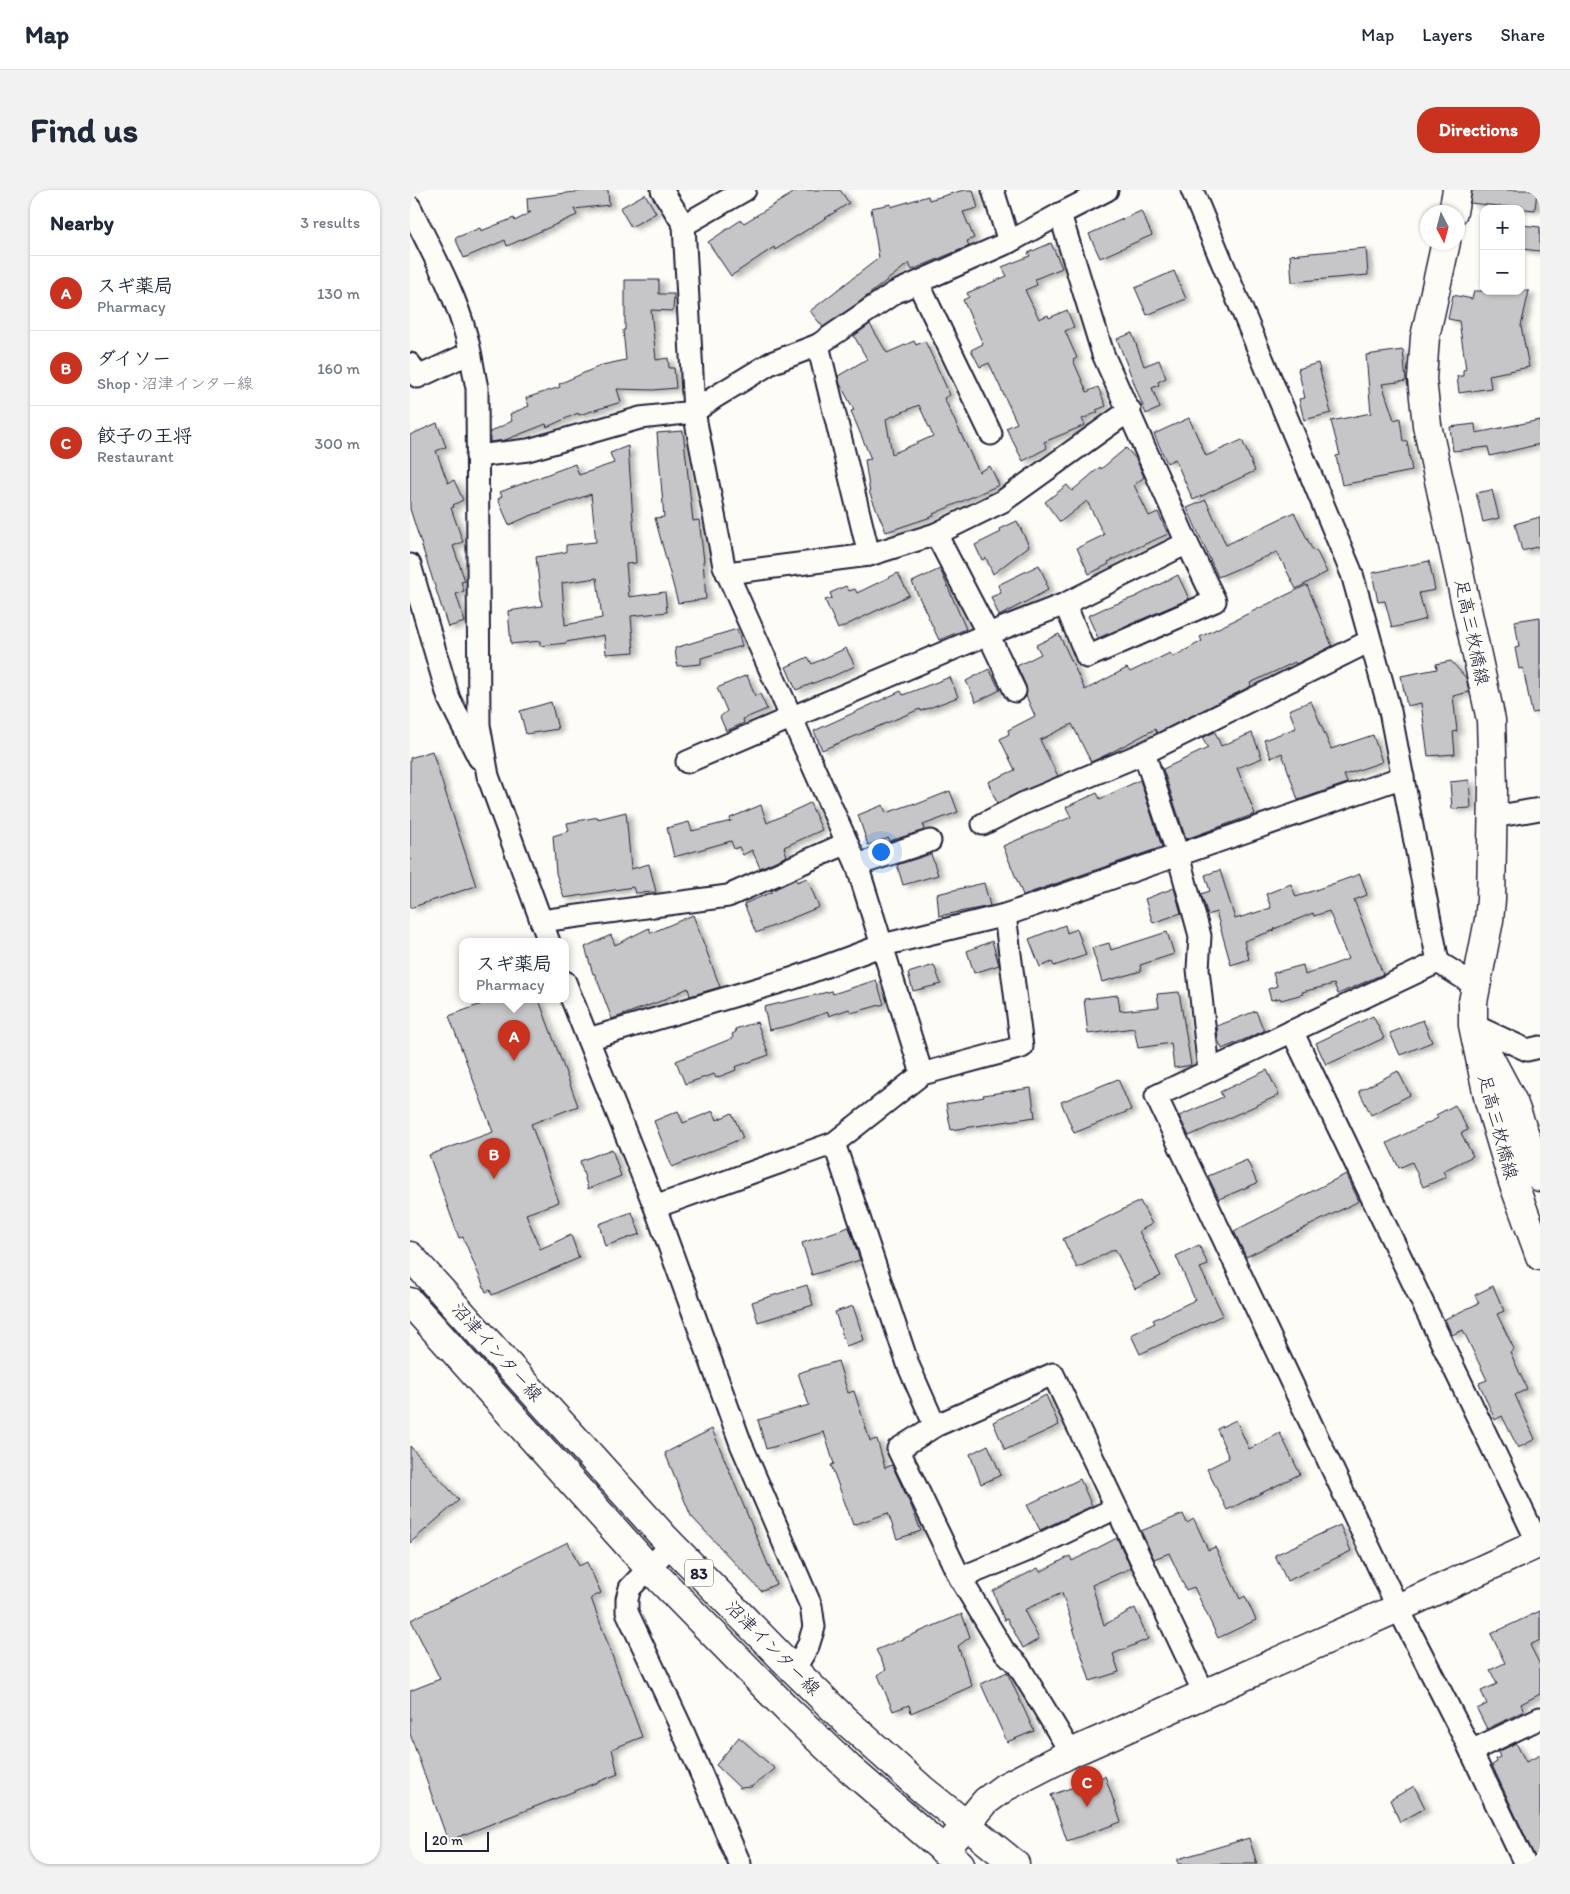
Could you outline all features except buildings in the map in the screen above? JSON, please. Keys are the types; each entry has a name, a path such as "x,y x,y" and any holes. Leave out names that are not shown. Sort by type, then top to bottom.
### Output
{"main road":[{"path":"1455,205 1458,190"},
{"name":"足高三枚橋線","path":"1444,250 1425,337 1422,379 1427,425 1491,720 1491,900 1473,1002 1472,1025 1491,1110 1513,1182 1540,1256"},
{"name":"足高三枚橋線","path":"1472,1025 1513,1102 1540,1177"},
{"name":"沼津インター線","path":"410,1256 671,1544 794,1670 846,1721 924,1790 1015,1864"},
{"name":"沼津インター線","path":"410,1302 649,1568 816,1737 947,1860"},
{"path":"947,1860 965,1824 986,1802 1005,1787 1071,1753 1539,1545"}],"street":[{"path":"662,190 684,225 694,412 724,566 857,865 922,1074"},
{"path":"684,225 745,190"},
{"path":"993,190 1009,242"},
{"path":"477,456 528,450 640,418 694,412 771,363 818,345 894,293 1009,242 1107,190"},
{"path":"1192,190 1352,574 1390,711 1438,962 1476,986"},
{"path":"410,207 447,282 466,334 477,388 479,724 488,776"},
{"path":"1060,214 1104,354 1187,543 1215,601 1087,657 1065,604"},
{"path":"918,283 991,434"},
{"path":"818,345 869,555"},
{"path":"410,364 418,377 470,353"},
{"path":"727,573 869,555 936,534 1003,501 1130,410"},
{"path":"936,534 988,634 1015,691"},
{"path":"687,762 988,634 1065,604 1187,543"},
{"path":"410,565 449,699 488,776 547,938"},
{"path":"983,824 1022,804 1144,753 1370,640"},
{"path":"1144,753 1178,855 1200,936 1198,969 1209,1071"},
{"path":"588,1039 794,978 883,945 1005,915 1403,777"},
{"path":"1492,817 1540,809"},
{"path":"857,865 930,841"},
{"path":"541,921 728,896 846,843"},
{"path":"655,1207 834,1143 922,1074 1022,1047 1005,915"},
{"path":"1438,962 1156,1096 1398,1608 1471,1751 1525,1864"},
{"path":"569,992 655,1207 741,1444 811,1606 814,1627 808,1646 794,1670"},
{"path":"1472,1025 1527,1050 1540,1047"},
{"path":"1292,1031 1539,1545"},
{"path":"834,1143 909,1366 935,1426"},
{"path":"1071,1753 1018,1665 1004,1651 960,1578 898,1449 935,1426 1053,1374 1204,1693"},
{"path":"960,1578 1026,1551 1116,1508"},
{"path":"671,1544 630,1588 627,1599 627,1612 681,1727 740,1864"},
{"path":"1471,1751 1540,1718"}],"place":[{"name":"スギ薬局","path":"514,1061"},
{"name":"ダイソー","path":"494,1179"},
{"name":"餃子の王将","path":"1087,1807"}]}
